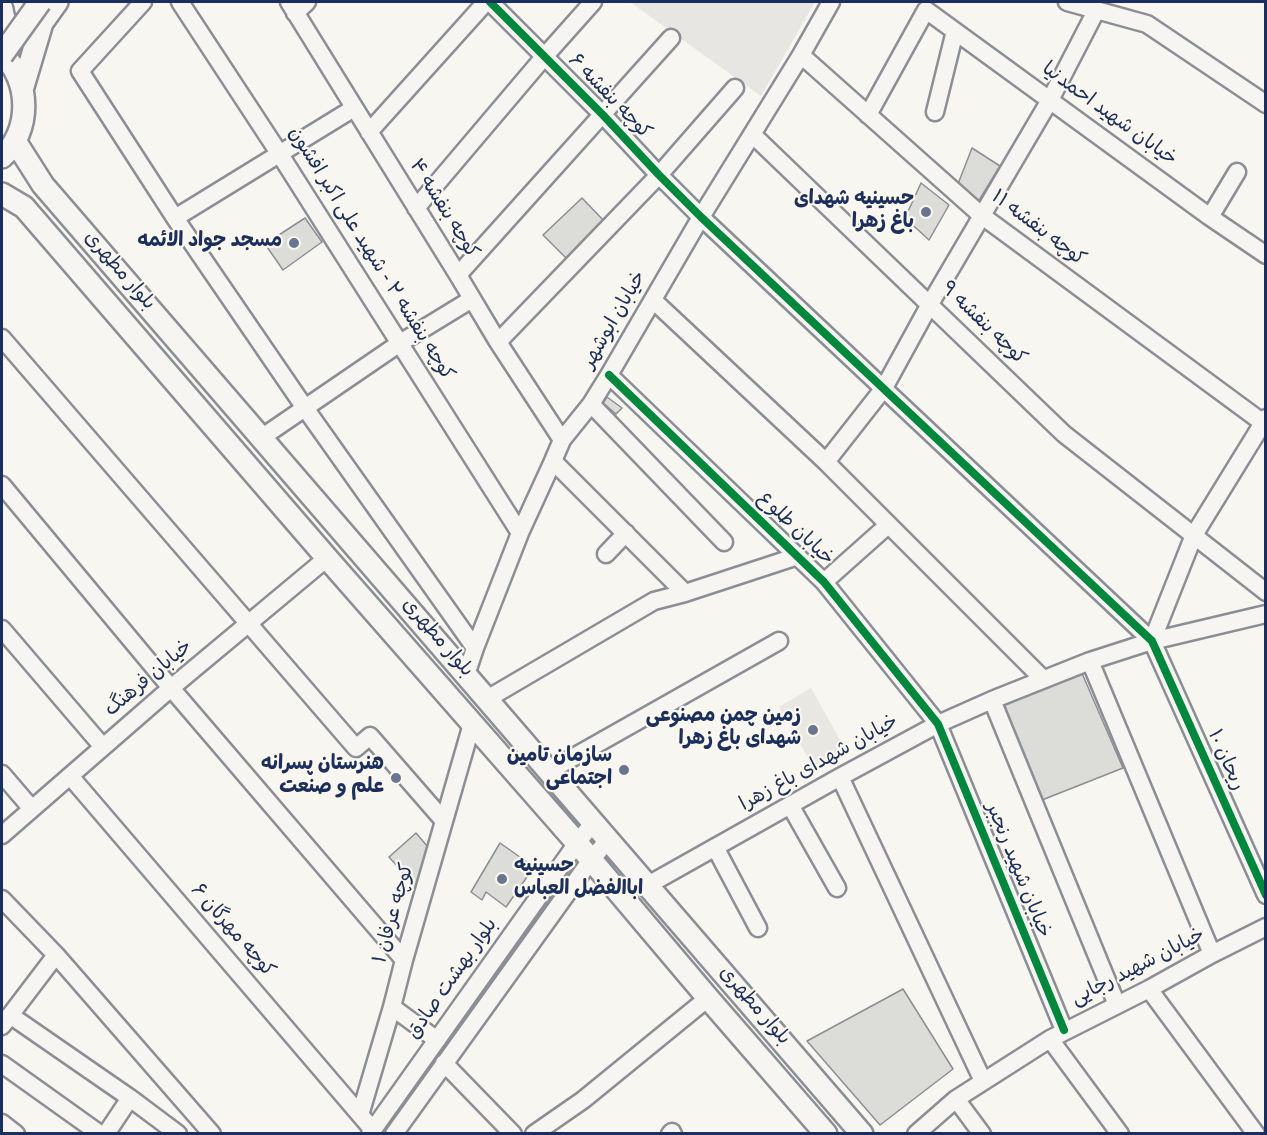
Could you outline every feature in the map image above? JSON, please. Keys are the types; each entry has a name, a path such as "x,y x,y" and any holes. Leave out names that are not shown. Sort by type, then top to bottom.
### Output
{"main road":[{"path":"2,157 15,141 23,119 24,105 16,73 2,55 40,2"},
{"path":"2,5 3,17 8,26 26,33 35,30 42,23 57,2"},
{"path":"22,90 42,23"},
{"name":"بلوار مطهری","path":"15,141 43,185 862,1134"},
{"path":"24,207 24,193 32,187 43,185"},
{"name":"بلوار مطهری","path":"2,194 24,207 577,843 826,1134"}],"street":[{"path":"143,2 80,71 175,218 305,408 475,648"},
{"name":"کوچه بنفشه ۲ - شهید علی اکبر افشون","path":"180,2 279,153 520,533"},
{"path":"369,132 488,2"},
{"name":"کوچه بنفشه ۶","path":"488,2 603,115 701,218 1152,641"},
{"path":"416,208 593,2"},
{"name":"خیابان ابوشهر","path":"466,675 520,533 562,440 591,404 609,375 831,2"},
{"path":"1067,2 1147,24 1266,104"},
{"name":"کوچه بنفشه ۴","path":"297,5 354,108 498,342 562,440"},
{"name":"خیابان شهید احمدنیا","path":"868,115 926,10 1210,217 1266,255"},
{"path":"826,462 884,388 981,215 1050,100 1096,10"},
{"path":"935,111 955,31"},
{"path":"458,275 671,38"},
{"name":"کوچه بنفشه ۱۱","path":"801,55 981,215 1264,422"},
{"path":"498,342 659,175 735,88"},
{"path":"175,218 354,108"},
{"name":"کوچه بنفشه ۹","path":"752,134 1064,434 1266,592"},
{"path":"1210,217 1237,172"},
{"path":"261,438 400,343 472,299"},
{"path":"653,300 826,462 1043,679"},
{"path":"2,338 356,748 370,736 444,821"},
{"name":"خیابان طلوع","path":"609,375 824,582 938,724"},
{"path":"591,404 724,542"},
{"path":"1152,641 1194,535 1264,422"},
{"path":"554,461 685,593"},
{"path":"2,485 171,688 404,960"},
{"path":"824,582 888,525"},
{"path":"606,554 627,533"},
{"path":"487,699 654,601 798,556"},
{"name":"خیابان فرهنگ","path":"2,835 171,688 327,558"},
{"name":"خیابان شهدای باغ‌ زهرا","path":"648,885 938,724 992,700 1090,661 1152,641 1264,620"},
{"path":"2,629 103,747"},
{"path":"549,771 779,641"},
{"name":"ریحان ۱۰","path":"1152,641 1266,895"},
{"path":"1090,661 1212,954"},
{"path":"992,700 1117,1005"},
{"name":"کوچه عرفان ۱","path":"360,1115 472,724"},
{"name":"خیابان شهید رنجبر","path":"938,724 1057,1035 1120,1134"},
{"path":"2,774 32,809"},
{"name":"کوچه مهرگان ۶","path":"70,776 360,1115 371,1132"},
{"path":"840,777 983,1081"},
{"path":"790,805 837,888"},
{"name":"بلوار بهشت صادق","path":"371,1132 593,823"},
{"name":"بلوار بهشت صادق","path":"394,1134 591,860 608,840"},
{"path":"715,847 758,928"},
{"path":"2,899 56,955 212,1134"},
{"name":"خیابان شهید رجایی","path":"916,1134 956,1099 1057,1035 1149,989 1212,954 1263,933"},
{"path":"56,955 6,1021 130,1098 178,1134"},
{"path":"1149,989 1257,1134 1266,1124"},
{"path":"468,996 484,1008"},
{"path":"534,1134 583,1100 708,998"},
{"path":"392,1007 437,1040"},
{"path":"444,1063 513,1134"},
{"path":"2,1064 100,1134"},
{"path":"106,1134 130,1098"},
{"path":"956,1099 982,1134"},
{"path":"2,1123 16,1134"}],"shaded area":[{"path":"630,2 815,2 761,96"},
{"name":"زمین چمن مصنوعی شهدای باغ زهرا","path":"811,688 848,754 816,772 779,707"}],"building":[{"path":"972,148 1000,166 978,202 956,189"},
{"name":"حسینیه شهدای باغ زهرا","path":"921,183 949,205 929,240 905,218"},
{"path":"582,198 607,224 570,262 543,235"},
{"name":"مسجد جواد الائمه","path":"305,218 322,242 283,270 265,244"},
{"path":"607,397 622,408 616,414 603,403"},
{"path":"1081,671 1123,768 1042,800 1002,705"},
{"path":"416,833 428,847 416,887 389,857"},
{"name":"حسینیه اباالفضل العباس","path":"500,843 534,867 506,907 486,892 482,900 471,892"},
{"path":"903,989 953,1069 880,1125 807,1041"}],"cycle path":[{"path":"490,2 701,217 1152,641 1266,895"},
{"path":"609,375 824,582 938,724 1064,1030"}],"place":[{"name":"حسینیه شهدای باغ زهرا","path":"926,212"},
{"name":"مسجد جواد الائمه","path":"294,243"},
{"name":"زمین چمن مصنوعی شهدای باغ زهرا","path":"813,730"},
{"name":"سازمان تامین اجتماعی","path":"624,770"},
{"name":"هنرستان پسرانه علم و صنعت","path":"396,778"},
{"name":"حسینیه اباالفضل العباس","path":"502,879"}]}
